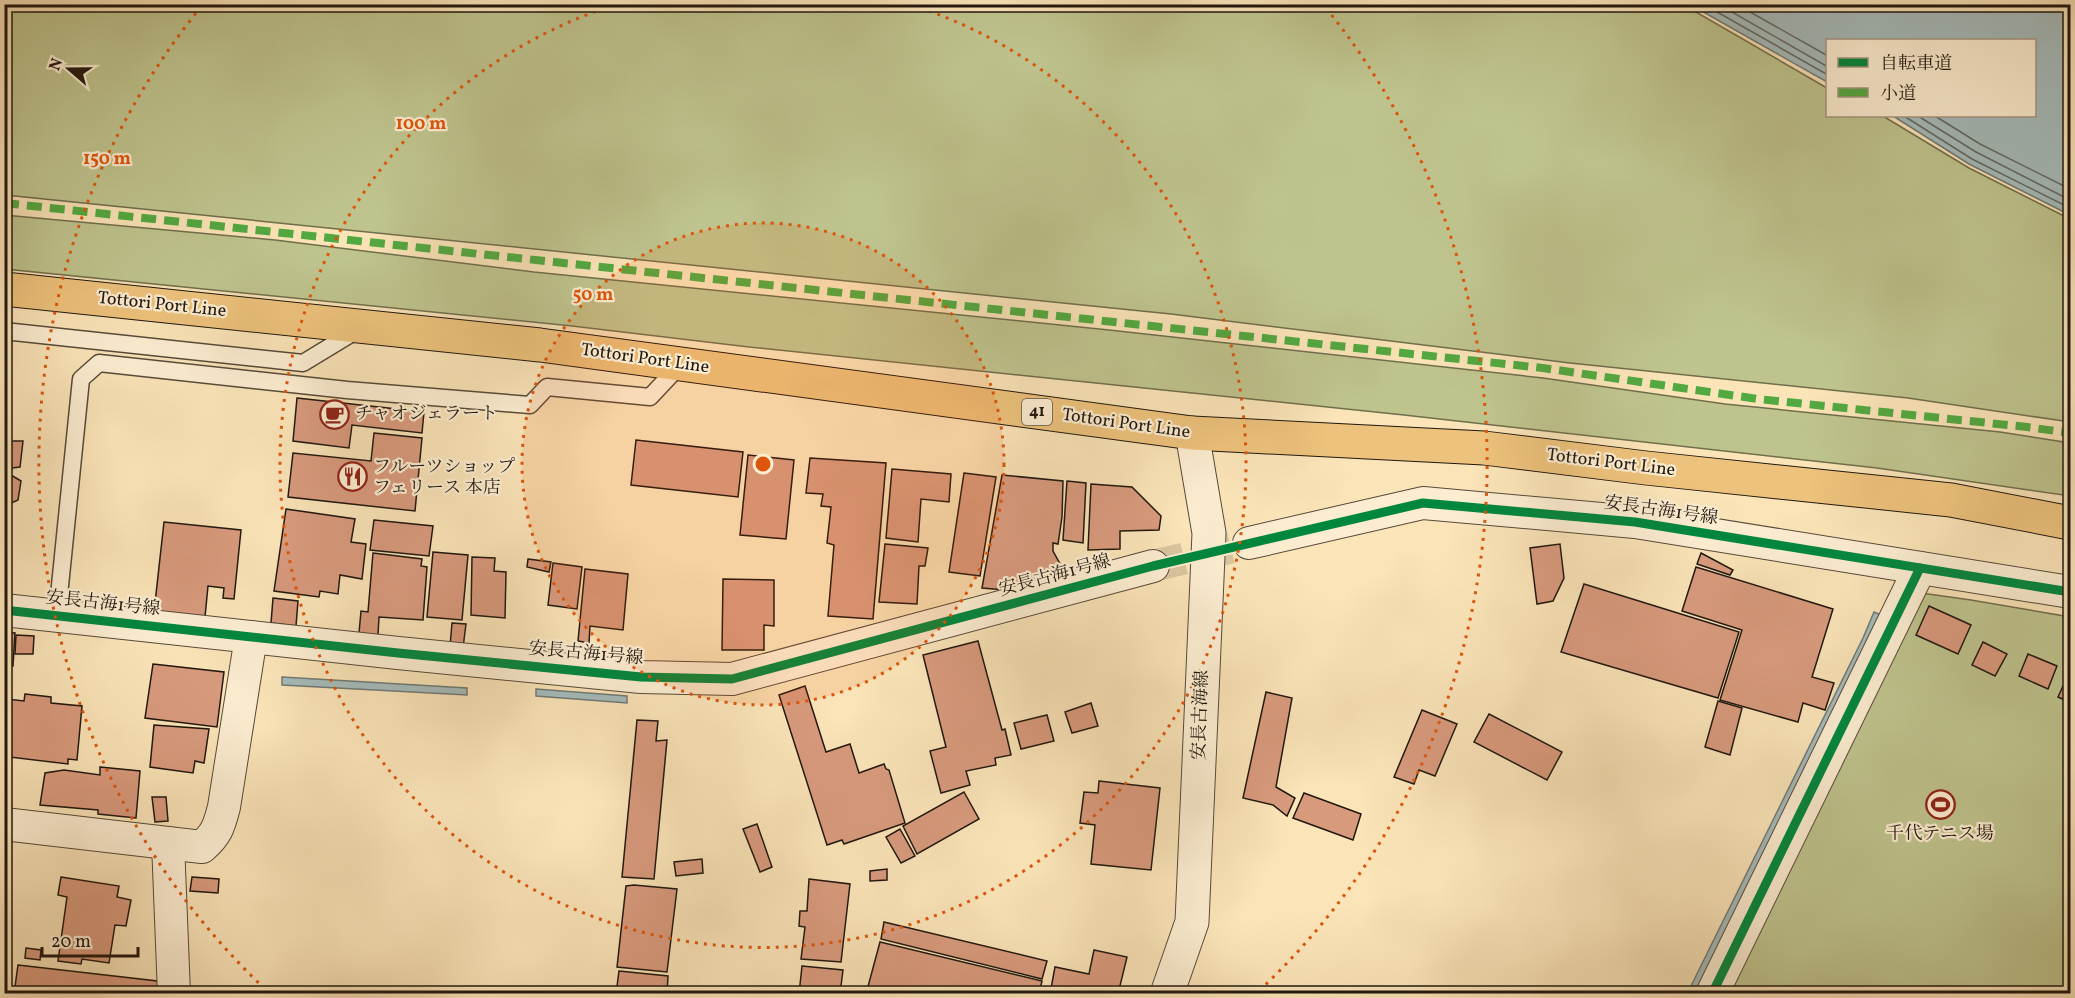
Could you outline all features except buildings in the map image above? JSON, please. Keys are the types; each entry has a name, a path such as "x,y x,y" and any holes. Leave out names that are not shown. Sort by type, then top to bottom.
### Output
{"main road":[{"name":"Tottori Port Line","path":"4,290 540,345 1192,433 1485,448 1951,500 2070,523"}],"street":[{"name":"安長古海線","path":"1167,993 1192,922 1193,910 1209,533 1192,433"},
{"name":"安長古海1号線","path":"1249,543 1423,503 1635,522 2070,592"},
{"name":"安長古海1号線","path":"4,610 398,653 641,676 732,680 1153,566"},
{"path":"1712,993 1920,568"},
{"path":"4,824 202,847 213,837 219,825 230,774 251,637"},
{"path":"168,843 174,993"}],"lane":[{"path":"4,331 303,363 364,326"},
{"path":"57,615 81,379 99,363 347,390 530,405 548,387 650,398 681,364"}],"green space":[{"path":"5,4 1684,5 1826,87 1826,117 1885,117 1969,168 2070,219 2070,422 1908,398 1570,363 1171,314 5,195"},
{"path":"4,215 275,240 534,272 1109,330 1543,378 1725,404 2000,432 2070,443 2070,496 1877,468 1404,415 749,347 572,326 5,269"},
{"name":"千代テニス場","path":"1921,593 2070,617 2070,993 1720,994"}],"water":[{"path":"1691,5 2070,5 2070,215 1969,164 1895,117 2036,117 2036,39 1826,39 1826,81"},
{"path":"1874,612 1881,615 1697,993 1687,994 1863,638"},
{"path":"282,677 467,688 467,695 282,685"},
{"path":"536,689 627,696 627,703 536,696"}],"tunnel":[{"path":"1153,566 1249,543"}],"marked path":[{"path":"4,203 1543,368 1758,399 2070,433"}],"cycle path":[{"path":"4,610 641,677 732,679 1153,566 1423,503 1635,522 2070,592"},
{"path":"1712,994 1920,568"}],"place":[{"name":"チャオジェラート","path":"334,414"},
{"name":"フルーツショップ フェリース 本店","path":"352,477"},
{"name":"千代テニス場","path":"1940,805"}]}
